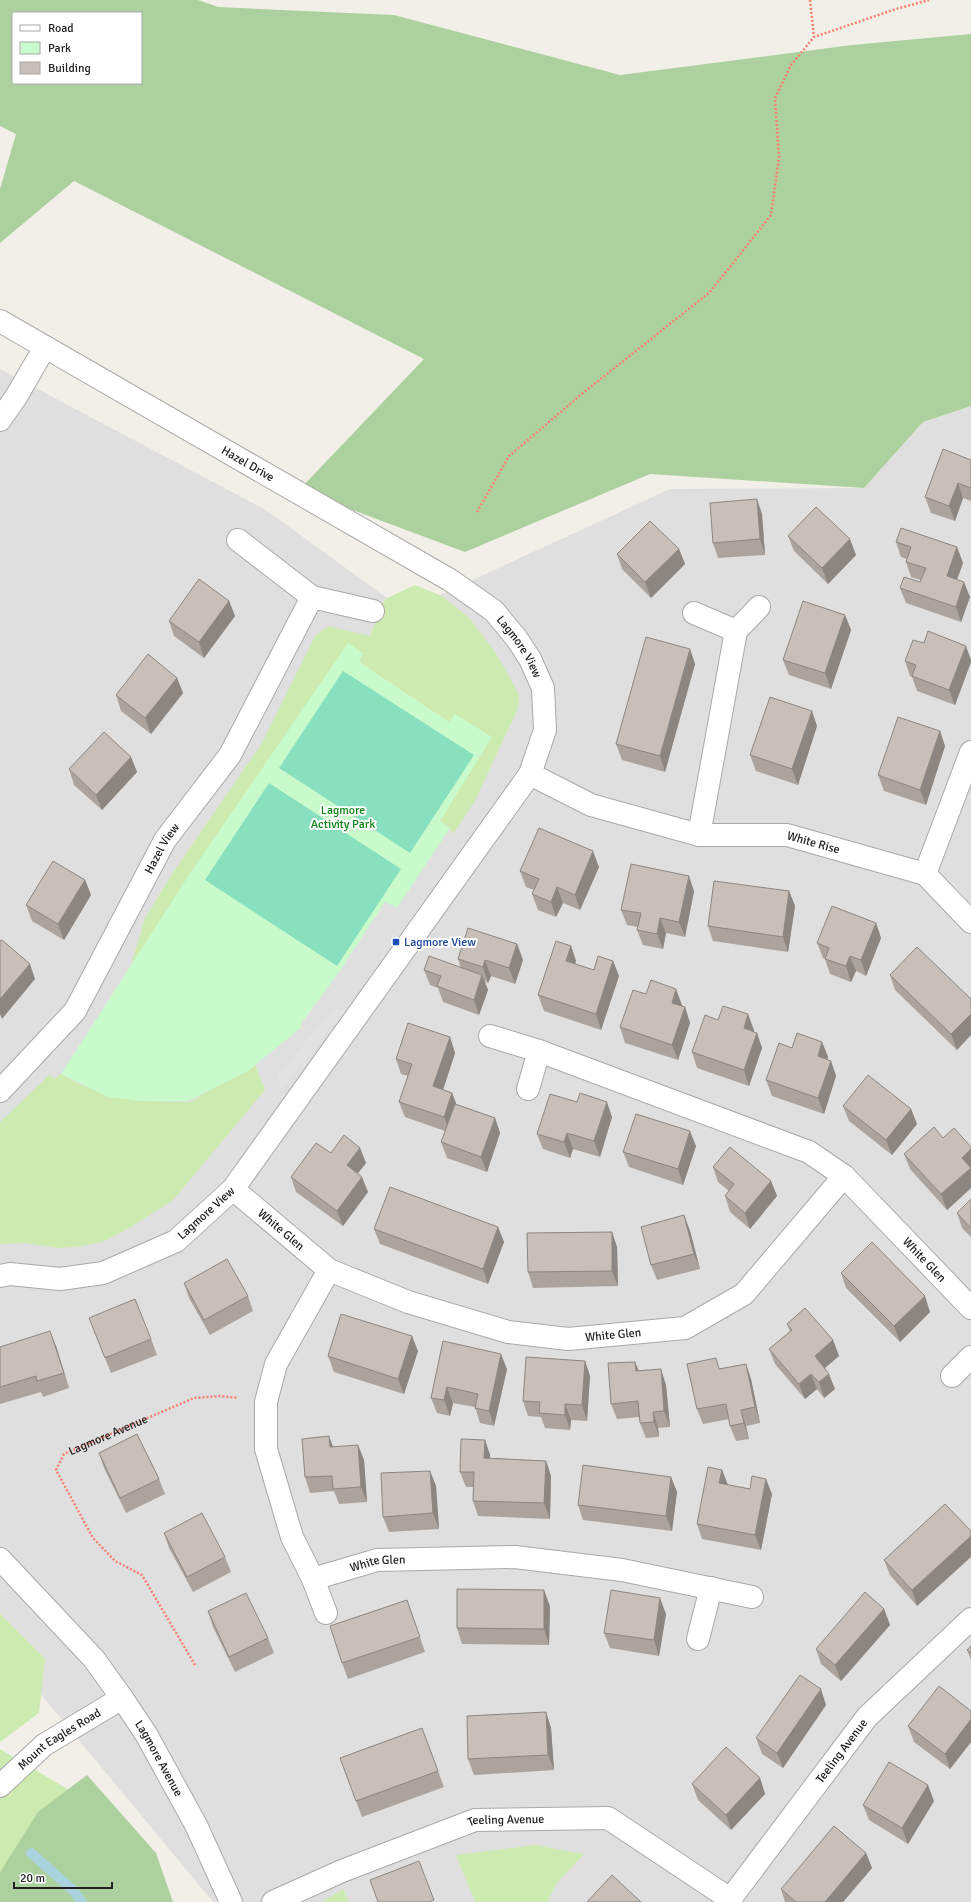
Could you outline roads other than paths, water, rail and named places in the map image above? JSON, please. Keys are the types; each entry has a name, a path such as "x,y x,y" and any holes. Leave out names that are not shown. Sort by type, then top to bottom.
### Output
{"street":[{"name":"Hazel Drive","path":"0,321 450,580 494,611"},
{"path":"0,420 16,397 45,347"},
{"path":"238,540 312,597 373,611"},
{"name":"Hazel View","path":"0,1091 75,1011 165,840 230,755 312,597"},
{"path":"699,836 736,631 759,607"},
{"name":"Lagmore View","path":"0,1276 10,1274 60,1279 103,1273 176,1241 234,1189 530,774 545,730 543,688 530,659 494,611"},
{"path":"694,613 736,631"},
{"path":"971,752 925,874 971,922"},
{"name":"White Rise","path":"530,774 591,806 699,836 787,836 925,874"},
{"name":"White Glen","path":"490,1036 539,1051 809,1152 844,1176 971,1308"},
{"path":"528,1088 539,1051"},
{"name":"White Glen","path":"234,1189 329,1270 408,1302 508,1332 568,1339 685,1328 744,1294 844,1176"},
{"path":"326,1613 313,1579 292,1537 266,1449 266,1402 276,1364 329,1270"},
{"path":"952,1376 971,1356"},
{"name":"White Glen","path":"313,1579 377,1560 515,1557 622,1570 752,1597"},
{"name":"Lagmore Avenue","path":"0,1559 94,1660 122,1698 146,1734 196,1825 231,1902"},
{"path":"698,1639 711,1588"},
{"name":"Teeling Avenue","path":"273,1902 342,1870 475,1820 608,1818 729,1900 867,1717 971,1619"},
{"name":"Mount Eagles Road","path":"0,1786 44,1745 122,1698"}],"waterway":[{"path":"31,1853 73,1890 82,1902"}],"place":[{"name":"Lagmore View","path":"396,942"}],"park label":[{"name":"Lagmore Activity Park","path":"343,817"}]}
